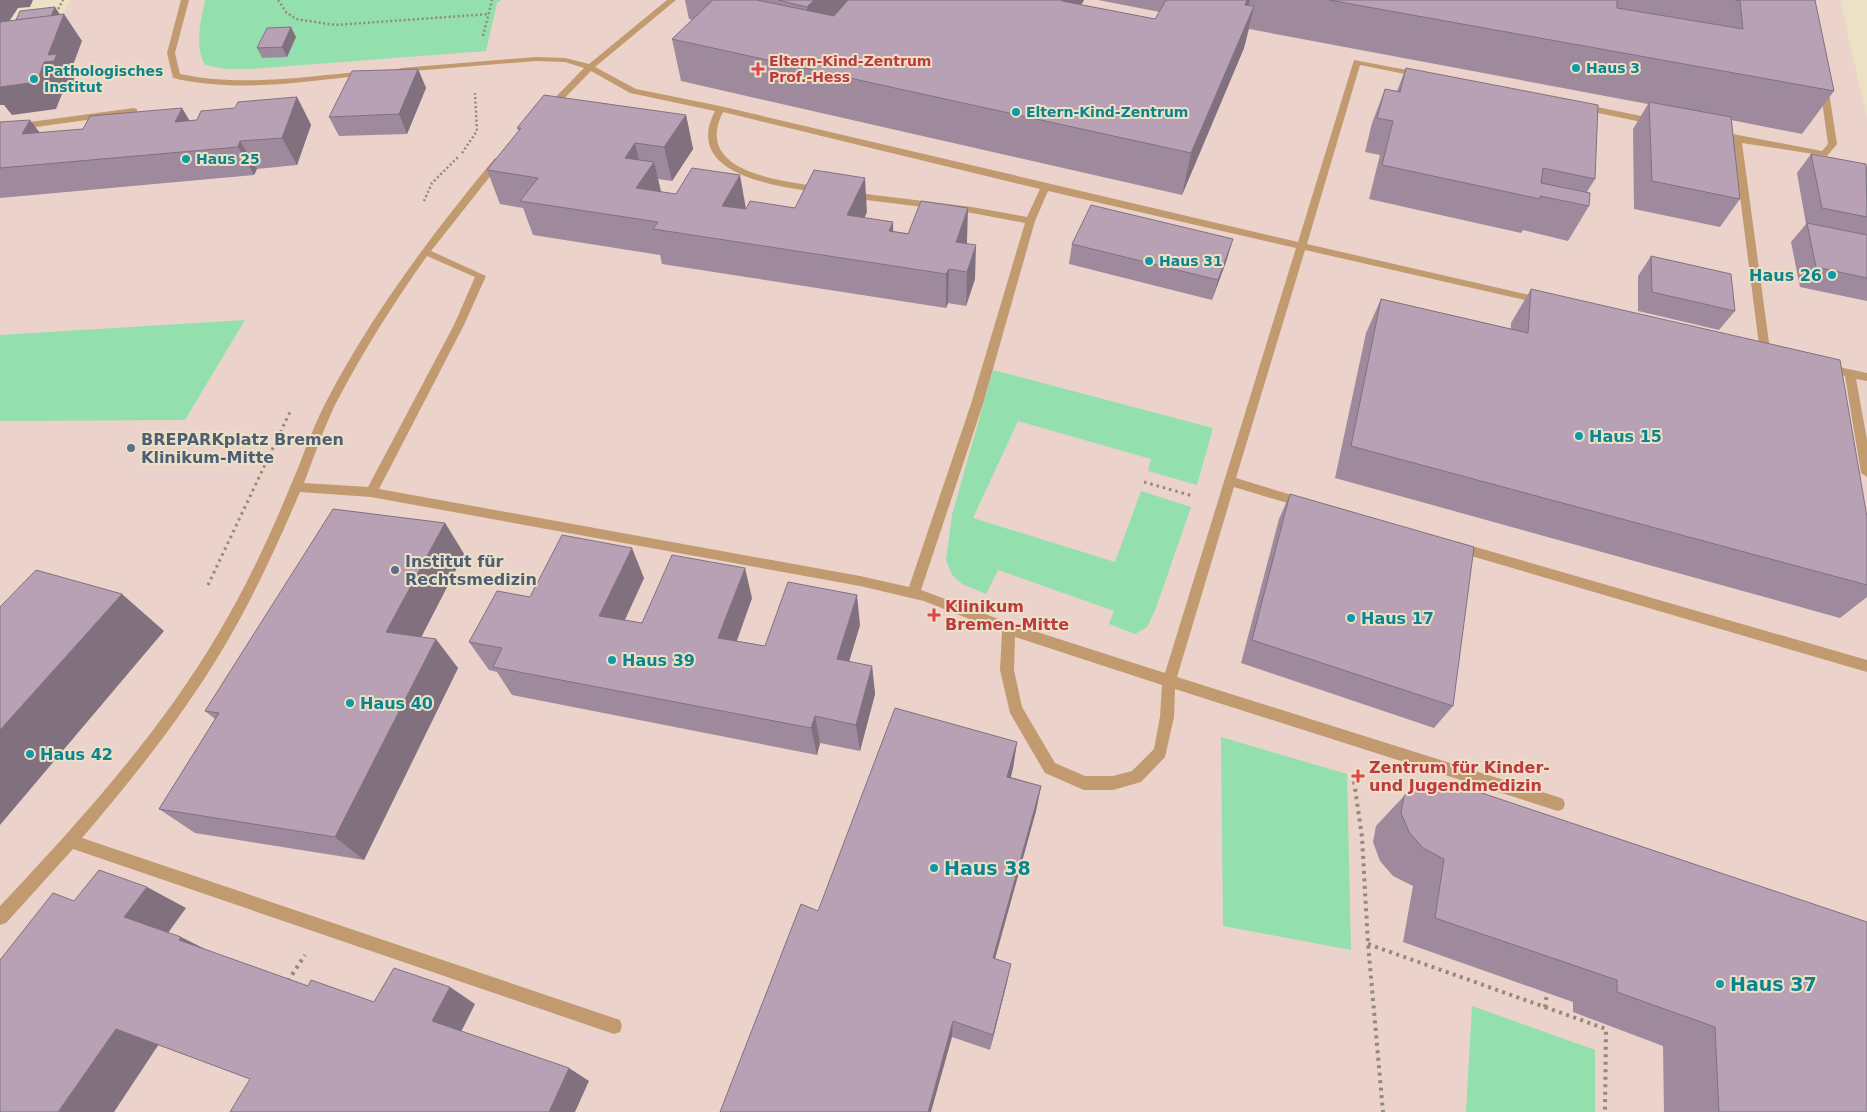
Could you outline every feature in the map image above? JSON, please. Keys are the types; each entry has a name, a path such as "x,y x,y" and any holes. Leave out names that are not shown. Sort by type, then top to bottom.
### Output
{"lane":[{"path":"185,0 171,52 176,76 199,82 228,84 376,72"},
{"path":"539,118 590,67 672,0"},
{"path":"396,71 536,59 565,60 590,67 633,91 720,108 1045,187 1553,304"},
{"path":"1009,629 1007,670 1015,709 1050,768 1084,783 1113,783 1136,777 1160,752 1167,717 1169,680 1356,62 1425,76"},
{"path":"1708,133 1824,154 1833,144 1823,80"},
{"path":"1571,105 1669,125"},
{"path":"720,108 713,122 710,140 722,159 736,170 766,180 834,192 972,210 1030,221"},
{"path":"0,129 134,111"},
{"path":"1738,138 1760,352 1784,358"},
{"path":"0,918 70,841 160,732 214,650 247,593 296,487 328,408 358,350 394,294 469,195 507,150"},
{"path":"912,593 977,404 1030,221 1045,187"},
{"path":"372,492 459,325 481,276 426,252"},
{"path":"1812,365 1867,378"},
{"path":"1850,374 1867,473"},
{"path":"1230,481 1316,506"},
{"path":"296,487 372,492 860,581 912,593 1009,629 1348,739 1558,804"},
{"path":"1449,544 1867,666"},
{"path":"70,841 614,1026"}],"path":[{"path":"56,13 63,0"},
{"path":"278,0 286,12 296,19 335,25 489,14"},
{"path":"1144,482 1222,504"},
{"path":"1348,739 1362,837 1368,944 1383,1112"},
{"path":"1368,944 1606,1029 1605,1112"},
{"path":"1545,1007 1546,993"}],"shaded area":[{"name":"Klinikum Bremen-Mitte","path":"70,0 1840,0 1867,118 1867,1112 0,1112 0,35 57,28"}],"green space":[{"path":"205,0 501,0 497,3 486,51 251,69 225,69 205,65 202,57 199,33"},
{"path":"245,320 185,420 0,421 0,335"},
{"path":"993,370 1213,428 1197,485 1148,471 1151,459 1018,421 973,518 1115,562 1141,491 1191,507 1156,608 1147,627 1135,634 1109,624 1114,611 998,570 986,594 962,584 952,575 946,560 952,515"},
{"path":"1221,737 1347,774 1351,950 1223,926"},
{"path":"1472,1006 1595,1050 1595,1112 1466,1112"}],"building":[{"name":"Eltern-Kind-Zentrum","path":"713,0 757,0 834,16 848,0 1062,0 1155,19 1166,0 1247,0 1245,5 1254,6 1191,153 672,39"},
{"path":"778,0 814,0 807,7"},
{"path":"1329,0 1617,0 1617,8 1743,29 1740,1 1735,0 1815,0 1834,91"},
{"path":"55,7 51,16 16,20 20,11"},
{"path":"64,14 48,55 57,54 54,61 44,62 37,82 0,87 0,22"},
{"path":"291,27 282,47 257,48 267,28"},
{"path":"1406,68 1598,105 1595,179 1543,168 1541,183 1590,193 1589,206 1540,196 1540,199 1382,165 1393,121 1377,118 1385,89 1400,92"},
{"path":"418,69 399,114 329,117 352,71"},
{"path":"544,95 686,115 664,147 635,143 625,158 654,162 636,188 676,194 692,168 740,175 722,206 746,209 750,201 795,208 814,170 865,178 847,215 893,222 889,231 908,234 921,201 968,208 956,242 976,245 967,272 949,269 946,274 653,229 658,222 520,201 538,178 487,170 521,128 517,128"},
{"path":"297,97 282,138 240,141 238,147 0,168 0,122 30,120 22,134 83,129 90,116 182,108 175,122 197,120 201,111 235,108 238,102"},
{"path":"1649,102 1731,117 1740,199 1652,181"},
{"path":"1811,154 1866,164 1867,217 1822,208"},
{"path":"1091,205 1233,239 1218,280 1072,244"},
{"path":"1807,223 1867,235 1867,278 1816,267"},
{"path":"1651,256 1731,274 1735,311 1652,292"},
{"name":"Haus 15","path":"1531,289 1840,360 1867,517 1867,585 1351,446 1381,299 1528,333"},
{"name":"Haus 17","path":"1290,494 1474,547 1453,706 1252,640"},
{"name":"Haus 40","path":"333,509 445,523 386,632 436,639 335,837 159,809 219,713 205,711"},
{"name":"Haus 39","path":"562,535 632,548 599,616 642,623 672,555 745,568 718,638 765,646 788,582 857,595 837,659 872,666 856,725 815,716 811,728 493,667 502,648 469,642 497,591 530,597"},
{"path":"36,570 122,594 0,730 0,607"},
{"name":"Haus 38","path":"895,708 1017,742 1007,777 1041,786 993,958 1011,964 993,1035 953,1021 928,1112 720,1112 801,904 818,911"},
{"path":"1449,782 1867,922 1867,1112 1719,1112 1715,1027 1617,992 1617,980 1435,918 1444,859 1423,848 1409,832 1401,813 1404,796 1415,786"},
{"path":"99,870 147,887 124,917 181,937 179,940 308,986 311,980 374,1002 394,968 450,987 432,1021 569,1068 549,1112 230,1112 250,1079 116,1029 58,1112 0,1112 0,960 53,893 74,901"}],"place":[{"name":"Haus 3","path":"1576,68"},
{"name":"Eltern-Kind-Zentrum Prof.-Hess","path":"758,69"},
{"name":"Pathologisches Institut","path":"34,79"},
{"name":"Eltern-Kind-Zentrum","path":"1016,112"},
{"name":"Haus 25","path":"186,159"},
{"name":"Haus 31","path":"1149,261"},
{"name":"Haus 26","path":"1832,275"},
{"name":"Haus 15","path":"1579,436"},
{"name":"BREPARKplatz Bremen Klinikum-Mitte","path":"131,448"},
{"name":"Institut für Rechtsmedizin","path":"395,570"},
{"name":"Klinikum Bremen-Mitte","path":"934,615"},
{"name":"Haus 17","path":"1351,618"},
{"name":"Haus 39","path":"612,660"},
{"name":"Haus 40","path":"350,703"},
{"name":"Haus 42","path":"30,754"},
{"name":"Zentrum für Kinder- und Jugendmedizin","path":"1358,776"},
{"name":"Haus 38","path":"934,868"},
{"name":"Haus 37","path":"1720,984"}]}
